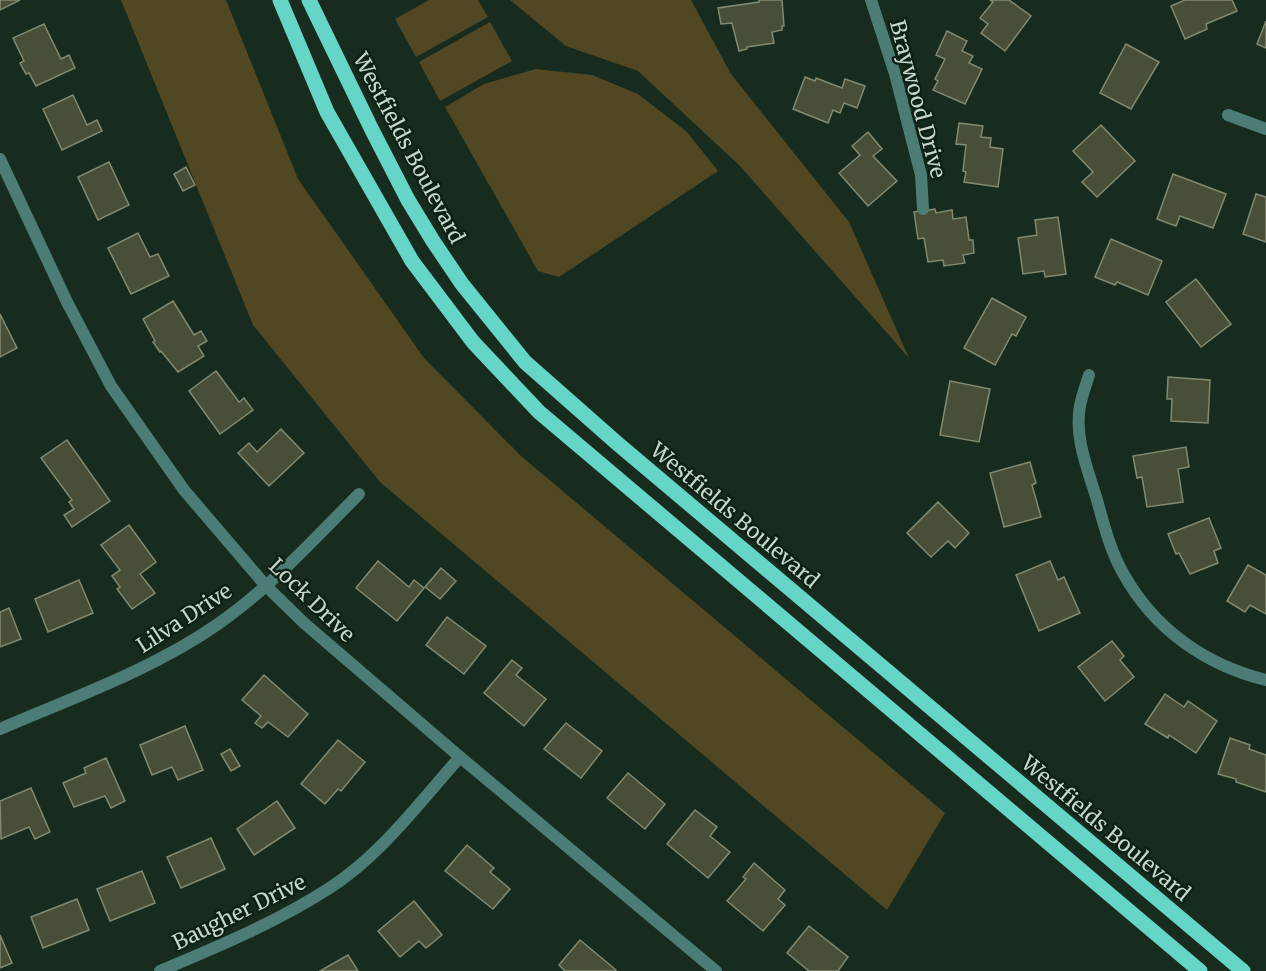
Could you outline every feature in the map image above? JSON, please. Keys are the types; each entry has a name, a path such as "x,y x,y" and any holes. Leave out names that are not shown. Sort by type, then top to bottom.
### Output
{"main road":[{"path":"280,0 327,112 412,261 473,342 539,412 1200,971"},
{"name":"Westfields Boulevard","path":"309,0 372,130 433,242 462,284 525,362 618,444 1243,971"}],"street":[{"name":"Braywood Drive","path":"871,0 895,74 921,175 923,209"},
{"path":"1228,115 1266,129"},
{"name":"Lock Drive","path":"0,159 67,302 111,386 184,490 266,586 304,623 460,758 710,969"},
{"path":"1089,375 1080,406 1078,426 1083,454 1111,547 1122,573 1139,599 1180,641 1210,660 1243,674 1266,680"},
{"name":"Lilva Drive","path":"0,729 144,667 181,648 220,623 266,586 359,494"},
{"name":"Baugher Drive","path":"160,971 251,932 329,889 368,858 387,839 460,758"}],"shaded area":[{"path":"121,0 226,0 298,179 424,358 521,456 945,813 887,910 380,482 253,325"},
{"path":"429,0 478,0 488,17 416,57 395,19"},
{"path":"510,0 691,0 731,74 849,222 909,358 740,166 638,71 566,46"},
{"path":"490,22 512,61 440,101 419,62"},
{"path":"536,69 592,75 638,94 687,132 718,171 559,277 538,271 445,107 484,84"}],"building":[{"path":"0,0 20,0 0,10"},
{"path":"759,0 782,0 784,26 782,30 772,32 774,43 747,47 739,51 732,23 721,24 718,8 759,2"},
{"path":"990,0 1009,0 1031,16 1005,51 981,33 988,24 980,18 993,2"},
{"path":"1185,0 1232,0 1237,11 1206,24 1207,29 1185,39 1171,6"},
{"path":"1266,21 1266,48 1257,44"},
{"path":"44,24 61,59 69,55 75,68 36,86 20,63 24,61 13,38"},
{"path":"947,31 967,41 962,51 973,56 969,63 982,69 965,104 933,90 938,81 935,79 945,59 936,55"},
{"path":"1126,44 1159,62 1131,109 1100,93"},
{"path":"805,77 815,81 816,78 842,88 845,79 865,86 857,108 844,103 840,113 833,110 828,123 793,109"},
{"path":"73,95 87,125 97,120 102,131 62,150 43,109"},
{"path":"959,123 983,126 981,137 991,138 990,147 1003,149 998,187 964,182 966,145 956,144"},
{"path":"1101,125 1135,161 1097,197 1082,182 1093,172 1073,151"},
{"path":"868,132 882,149 873,156 897,181 868,206 839,173 860,155 852,146"},
{"path":"109,162 129,205 98,220 78,177"},
{"path":"186,167 195,185 183,191 174,174"},
{"path":"1173,174 1226,194 1213,228 1180,216 1176,226 1157,219"},
{"path":"1256,194 1266,197 1266,242 1243,234"},
{"path":"935,209 936,213 952,210 953,219 966,217 969,240 973,240 974,253 963,255 965,263 944,266 943,260 928,262 924,238 918,239 914,212"},
{"path":"1058,217 1066,274 1045,277 1044,271 1023,274 1018,238 1037,235 1035,220"},
{"path":"138,233 150,257 158,254 169,276 131,294 108,248"},
{"path":"1111,239 1162,261 1148,295 1117,282 1115,285 1095,277"},
{"path":"1196,279 1231,324 1201,347 1166,302"},
{"path":"992,298 1026,317 1016,336 1012,334 995,365 964,348"},
{"path":"173,301 194,335 201,331 207,341 198,346 204,356 178,372 153,342 155,341 143,319"},
{"path":"0,314 17,348 0,357"},
{"path":"216,371 239,402 244,398 253,410 220,434 189,391"},
{"path":"1168,377 1210,380 1208,423 1171,421 1172,399 1167,399"},
{"path":"950,381 990,389 979,442 940,435"},
{"path":"281,429 304,453 269,486 238,453 249,443 257,452"},
{"path":"67,440 110,501 72,527 64,515 74,509 69,502 72,500 41,458"},
{"path":"1186,447 1189,467 1178,469 1183,502 1147,507 1142,477 1137,478 1133,456"},
{"path":"1030,462 1036,483 1032,485 1041,517 1004,527 990,473"},
{"path":"938,502 969,533 955,548 948,541 931,557 907,533"},
{"path":"1209,518 1221,548 1214,551 1218,563 1190,574 1179,553 1176,554 1168,534"},
{"path":"129,525 156,562 140,574 155,593 132,609 117,589 120,587 112,576 120,570 101,545"},
{"path":"378,561 409,587 414,580 424,588 397,621 356,588"},
{"path":"1050,561 1058,580 1064,577 1080,613 1039,631 1016,575"},
{"path":"1248,565 1266,575 1266,614 1250,605 1245,612 1227,601"},
{"path":"441,568 456,581 440,599 425,587"},
{"path":"79,580 93,613 48,632 35,599"},
{"path":"9,608 21,639 0,647 0,612"},
{"path":"447,617 486,646 464,674 426,645"},
{"path":"1112,641 1124,656 1120,660 1134,677 1105,701 1078,667"},
{"path":"512,660 522,668 516,675 546,699 524,726 484,693"},
{"path":"264,675 308,714 288,737 268,722 262,728 255,723 261,716 242,700"},
{"path":"1165,694 1184,707 1188,701 1217,721 1196,753 1169,735 1168,738 1145,724"},
{"path":"566,723 602,751 581,778 544,749"},
{"path":"185,726 203,770 178,780 172,767 152,775 140,745"},
{"path":"1230,738 1250,745 1249,749 1266,755 1266,792 1218,774"},
{"path":"338,740 365,762 341,791 338,789 325,804 301,784"},
{"path":"230,749 240,766 231,771 221,754"},
{"path":"106,758 125,801 111,808 105,796 74,807 63,783 86,773 84,768"},
{"path":"628,773 665,804 645,829 607,798"},
{"path":"31,788 50,832 35,839 29,827 1,839 0,801"},
{"path":"277,801 295,828 254,855 237,829"},
{"path":"695,810 717,827 710,836 730,852 708,878 667,844"},
{"path":"211,838 225,869 181,888 167,857"},
{"path":"467,845 494,868 490,872 510,889 493,909 445,871"},
{"path":"754,863 785,890 778,899 785,905 763,931 727,901 746,879 743,877"},
{"path":"142,871 155,903 110,921 97,889"},
{"path":"77,899 89,930 43,948 31,917"},
{"path":"414,901 442,935 426,948 419,941 400,957 378,931"},
{"path":"809,926 848,957 838,971 809,971 787,953"},
{"path":"0,935 12,963 0,968"},
{"path":"580,940 616,970 565,971 559,965"},
{"path":"348,955 358,971 320,971"}]}
